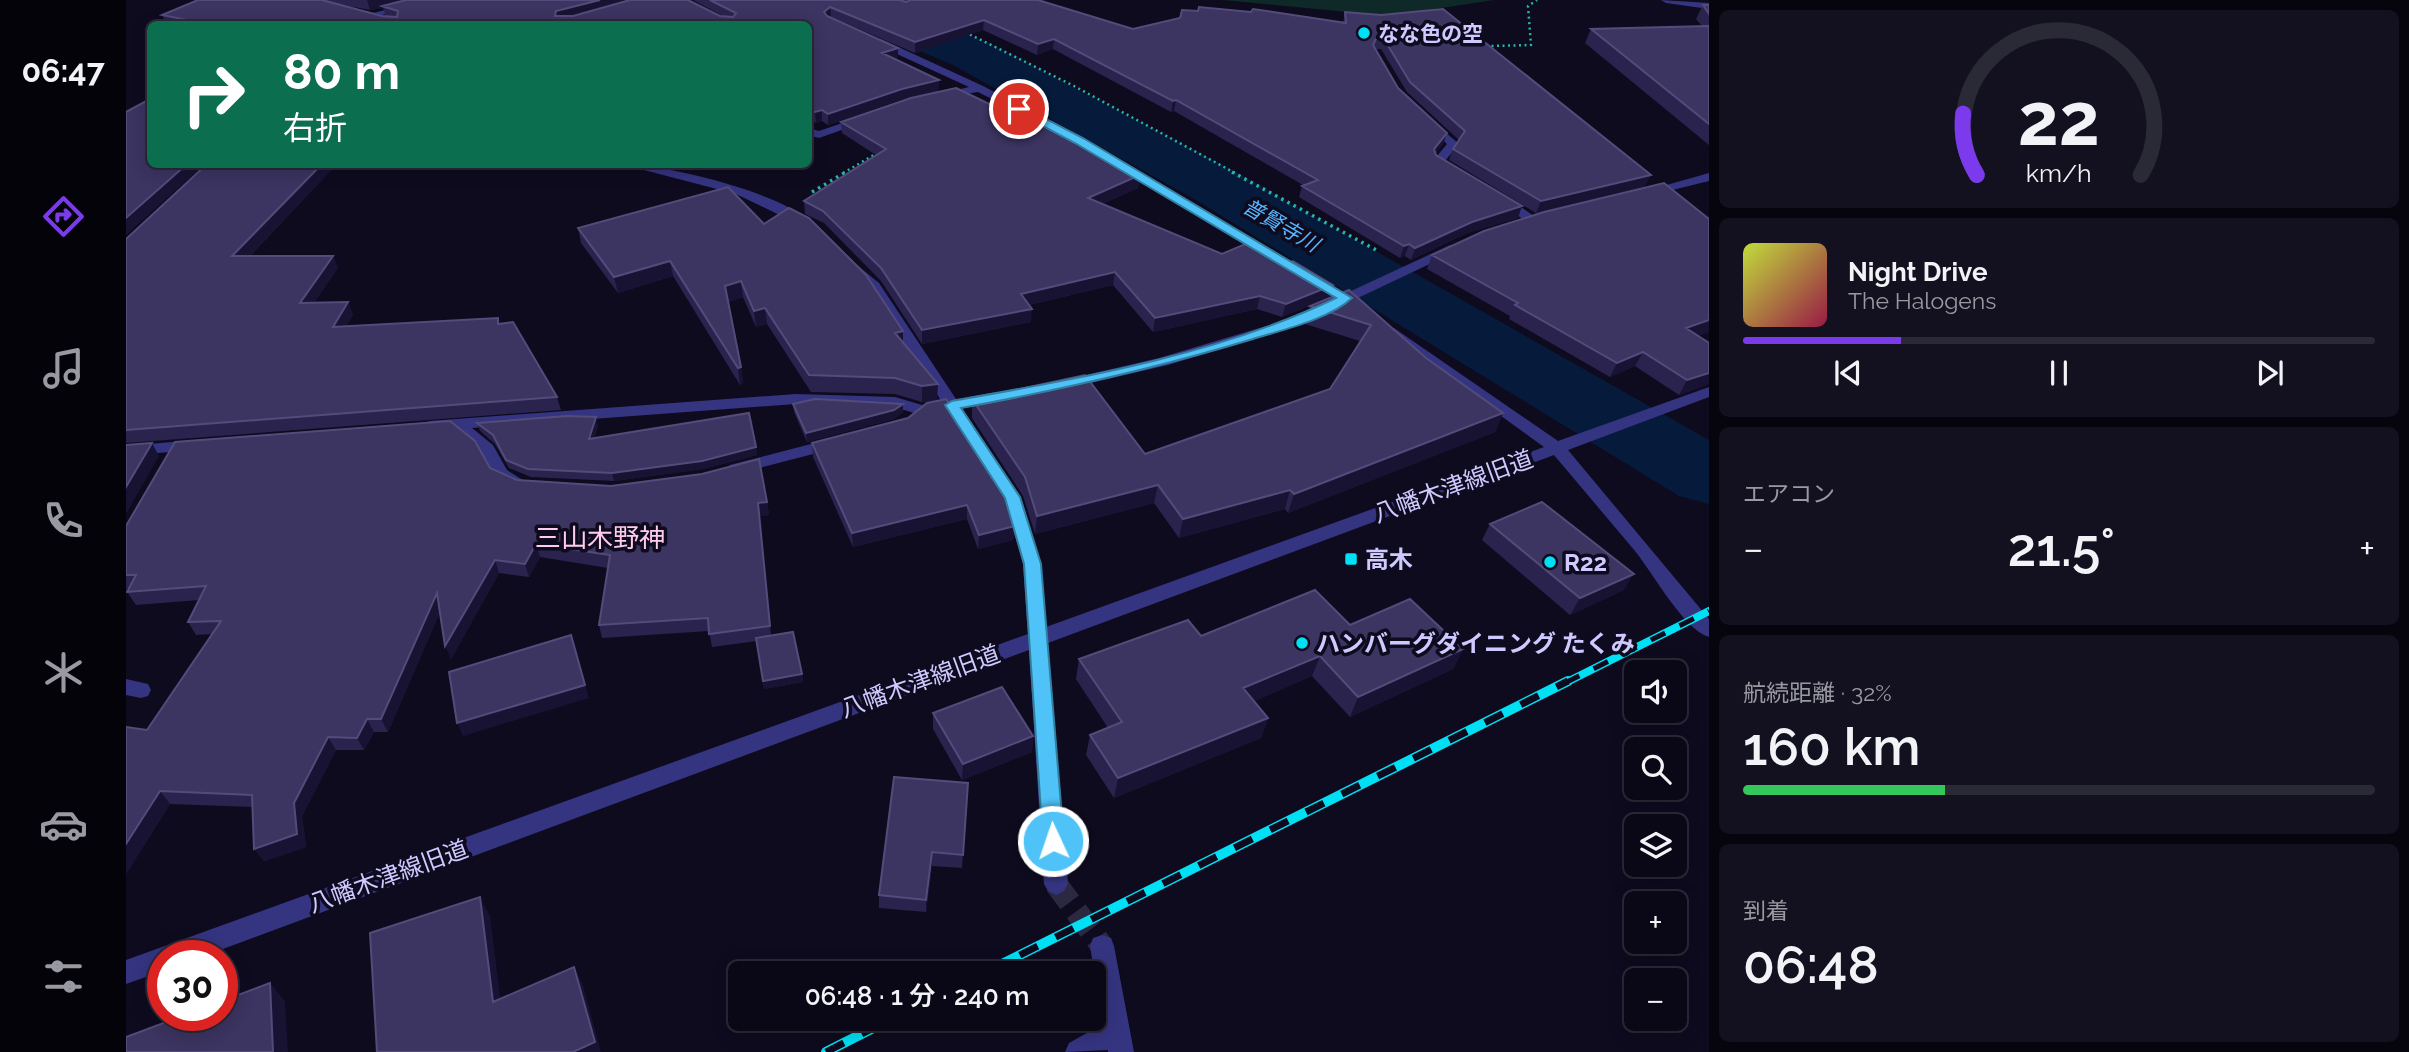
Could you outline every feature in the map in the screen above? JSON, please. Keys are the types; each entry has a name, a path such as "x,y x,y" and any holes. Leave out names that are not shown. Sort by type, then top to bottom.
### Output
{"street":[{"path":"380,21 357,16 438,0"},
{"path":"1666,0 1709,6"},
{"path":"867,37 979,88 1079,140 1276,257"},
{"path":"931,99 979,88"},
{"path":"1418,112 1453,144 1438,162 1470,181"},
{"path":"812,132 819,135 882,113"},
{"path":"644,168 740,191 817,228"},
{"path":"1628,197 1709,177"},
{"path":"1492,194 1541,218 1510,227"},
{"path":"1046,389 1163,362 1298,321 1461,244"},
{"path":"846,257 874,286 1012,497 1032,564 1056,884"},
{"path":"1379,322 1566,446 1695,618 1709,630"},
{"name":"八幡木津線旧道","path":"215,940 1709,392"},
{"path":"417,427 796,400 895,402 921,410 1009,395"},
{"path":"901,425 921,410"},
{"path":"457,424 487,449 501,474 528,486 540,487"},
{"path":"718,474 849,439"},
{"path":"126,451 216,443"},
{"path":"164,469 176,447"},
{"path":"1078,1052 1119,1041 1102,946"},
{"path":"126,972 147,965"}],"path":[{"path":"1482,52 1491,46 1531,45 1528,6 1537,0"},
{"path":"954,27 1015,55 1408,269"},
{"path":"781,211 874,155"}],"green space":[{"path":"1223,0 1494,0 1388,16"}],"building":[{"path":"198,0 322,0 382,16 397,17 398,11 382,6 406,0 600,0 556,11 555,16 573,16 630,0 688,0 720,16 733,17 736,13 710,0 1038,0 1133,29 1180,18 1182,10 1198,11 1199,7 1251,12 1253,9 1346,23 1345,12 1381,15 1443,9 1651,175 1541,201 1453,149 1465,131 1410,82 1384,39 1376,39 1373,45 1398,88 1447,133 1434,149 1436,155 1522,206 1472,222 1415,248 1409,244 1404,246 1302,186 1318,180 1176,100 1173,101 1054,39 1038,44 984,20 915,42 830,7 824,12 827,16 898,48 882,53 939,80 902,89 828,114 822,110 812,111 812,21 191,21 162,15"},
{"path":"1709,26 1709,124 1591,29"},
{"path":"956,88 1014,116 1024,112 1140,175 1088,198 1222,254 1250,242 1288,263 1293,261 1333,285 1286,304 1260,296 1155,318 1115,272 1021,294 1032,309 922,330 881,268 823,211 804,201 886,149 841,122 911,98"},
{"path":"147,101 147,168 182,168 126,218 126,112"},
{"path":"203,168 318,168 232,256 333,256 300,303 348,302 333,327 498,318 498,324 513,322 557,397 126,430 126,239"},
{"path":"1664,183 1709,219 1709,320 1686,328 1709,343 1709,373 1687,380 1643,352 1617,363 1432,255 1484,231 1544,212"},
{"path":"728,187 764,224 789,208 809,218 866,275 903,331 895,333 938,384 922,386 895,378 809,375 765,308 754,311 741,281 725,286 741,367 738,368 670,261 614,277 578,228"},
{"path":"1349,290 1426,358 1503,413 1294,494 1290,490 1183,519 1158,485 1037,516 1025,477 972,399 1085,375 1145,454 1330,389 1371,325 1310,306"},
{"path":"815,399 903,404 894,410 806,433 793,404"},
{"path":"946,399 1003,484 1015,526 979,535 967,505 852,533 812,443 908,418 927,403"},
{"path":"749,413 756,447 702,461 612,473 528,469 506,460 493,435 477,423 567,416 596,417 589,439"},
{"path":"450,421 475,441 490,468 517,480 611,486 702,474 759,459 767,502 758,503 770,626 709,634 708,618 599,625 610,555 536,544 525,564 495,560 445,646 437,593 381,719 367,719 357,738 328,737 294,803 297,834 254,849 252,795 160,791 126,844 126,727 147,730 221,621 188,622 206,586 127,592 136,575 126,575 126,526 175,442"},
{"path":"152,443 126,487 126,445"},
{"path":"1542,502 1634,574 1580,598 1490,524"},
{"path":"1315,590 1350,625 1410,599 1463,649 1358,697 1320,656 1243,688 1268,718 1118,778 1090,735 1122,722 1079,659 1188,620 1201,636"},
{"path":"793,632 802,674 763,681 756,638"},
{"path":"571,635 585,685 457,723 449,672"},
{"path":"1002,687 1033,736 963,764 933,713"},
{"path":"894,777 968,783 963,855 932,852 926,900 879,895"},
{"path":"480,897 493,1002 574,967 595,1042 573,1052 377,1052 370,933"},
{"path":"270,983 273,1052 126,1052 126,1037 147,1029 238,1031 238,995"}],"waterway":[{"name":"普賢寺川","path":"839,0 971,54 1216,186 1709,476"}],"tunnel":[{"path":"1056,884 1102,946"}],"railway":[{"path":"1565,683 1709,611"},
{"path":"1008,961 1568,681"},
{"path":"826,1052 867,1031"}],"place":[{"name":"なな色の空","path":"1364,33"},
{"name":"高木","path":"1351,559"},
{"name":"R22","path":"1550,562"},
{"name":"ハンバーグダイニング たくみ","path":"1302,643"}],"district":[{"name":"三山木野神","path":"600,538"}],"route":[{"path":"1019,109 1079,140 1345,298 1298,321 1163,362 1046,389 952,405 1012,497 1032,564 1053,841"}]}
